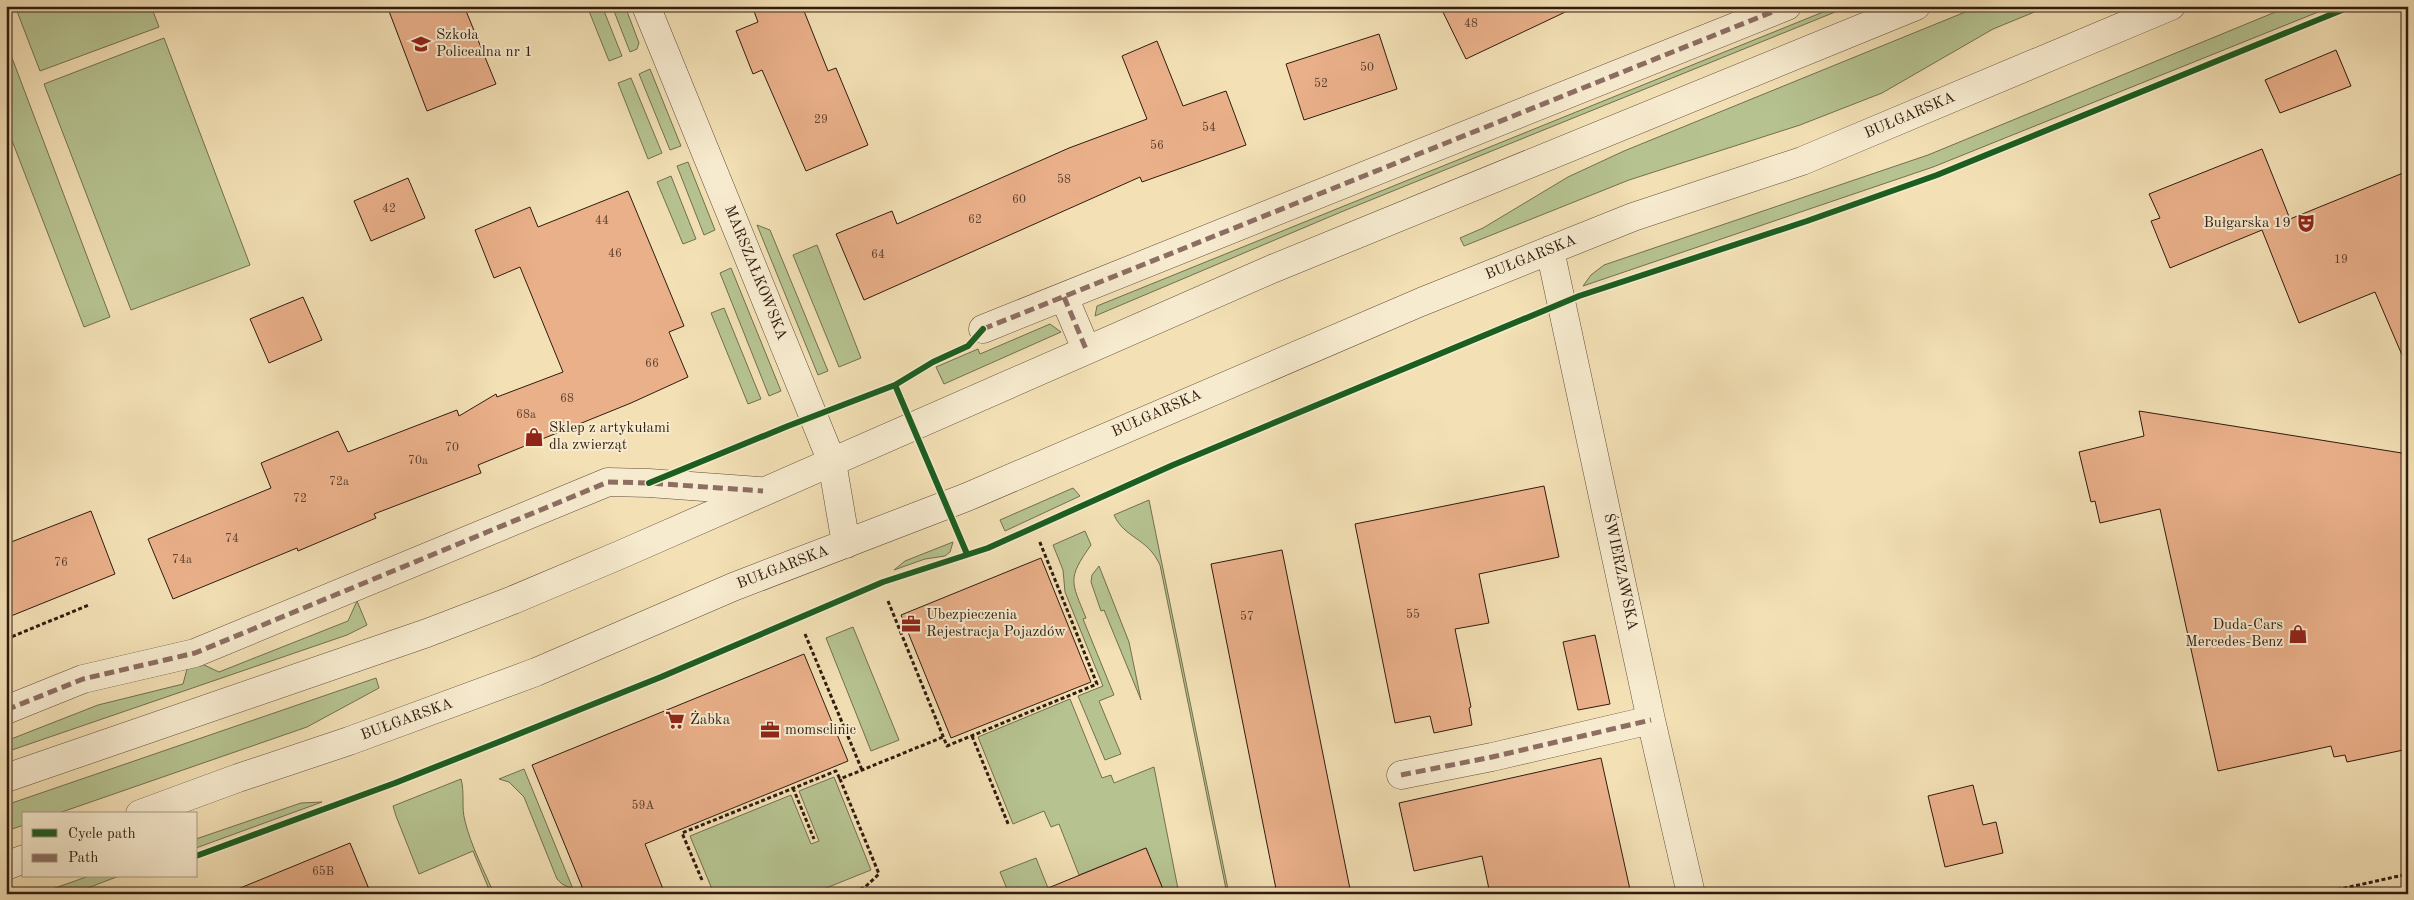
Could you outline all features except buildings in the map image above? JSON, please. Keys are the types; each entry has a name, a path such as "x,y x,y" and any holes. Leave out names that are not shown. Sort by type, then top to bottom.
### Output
{"street":[{"name":"MARSZAŁKOWSKA","path":"646,6 832,462 846,544"},
{"path":"983,330 1787,6"},
{"path":"6,778 436,630 622,554 1272,269 1916,6"},
{"name":"BUŁGARSKA","path":"146,812 536,672 733,587 967,497 1340,335 1633,217 1802,161 2171,6"},
{"name":"ŚWIERZAWSKA","path":"1550,250 1650,720 1691,894"},
{"path":"1064,297 1086,349"},
{"path":"6,710 83,679 195,653 608,482 649,483 763,492"},
{"path":"1401,775 1492,757 1650,720"},
{"path":"6,866 22,860"}],"path":[{"path":"6,430 11,428"},
{"path":"888,601 947,746 972,736 1097,684 1039,540"},
{"path":"6,639 89,605"},
{"path":"805,634 862,770"},
{"path":"972,736 1009,826"},
{"path":"840,779 943,737"},
{"path":"702,880 682,833 836,770 878,874 865,887 848,894"},
{"path":"793,788 814,839"},
{"path":"2318,894 2408,874"}],"green space":[{"path":"15,6 151,6 159,27 40,71"},
{"path":"587,6 602,6 622,56 609,61"},
{"path":"612,6 625,6 639,43 637,49 630,52"},
{"path":"1838,6 1850,6 1341,212 1095,316 1097,306"},
{"path":"1980,6 2049,6 1993,29 1882,93 1800,125 1629,180 1464,246 1460,238 1483,228 1568,177 1624,151"},
{"path":"2290,6 2333,6 1933,167 1583,286 1591,275 1604,265 1928,155"},
{"path":"164,38 250,265 131,310 44,84"},
{"path":"6,42 110,317 84,327 6,125"},
{"path":"650,69 681,146 670,150 639,74"},
{"path":"631,78 662,153 648,159 618,83"},
{"path":"688,162 715,230 704,235 677,166"},
{"path":"671,176 696,239 683,244 657,182"},
{"path":"757,225 770,230 828,371 818,375"},
{"path":"817,245 861,358 839,367 793,255"},
{"path":"731,268 781,391 769,396 720,273"},
{"path":"724,308 761,399 748,404 711,313"},
{"path":"1050,324 1061,332 944,384 936,367 978,349 980,354"},
{"path":"1073,488 1080,496 1005,531 1000,520"},
{"path":"1149,500 1229,894 1227,894 1160,565 1149,549 1124,529 1114,515"},
{"path":"1085,531 1091,545 1075,573 1075,588 1086,618 1083,619 1114,695 1099,701 1121,754 1105,760 1078,696 1103,686 1065,592 1063,570 1053,545"},
{"path":"953,542 950,552 945,556 925,559 894,570 905,561"},
{"path":"1099,566 1129,642 1141,700 1104,610 1101,611 1091,582 1092,575"},
{"path":"357,601 367,625 347,635 6,752 6,741 98,705 183,684 187,669 202,664 219,672 348,621"},
{"path":"853,627 899,740 871,751 826,638"},
{"path":"376,678 379,688 307,727 62,812 22,812 22,826 6,831 6,805"},
{"path":"1070,699 1102,778 1111,775 1114,783 1154,767 1179,894 1165,894 1146,848 1079,875 1059,824 1051,827 1044,811 1013,824 978,737"},
{"path":"524,769 573,889 562,884 557,879 524,797 509,782 499,779"},
{"path":"834,777 871,870 811,894 714,894 690,836 791,795 811,844 819,841 799,791"},
{"path":"461,779 464,816 468,830 474,849 494,894 491,894 473,851 419,874 393,806"},
{"path":"322,802 198,847 198,838 301,803"},
{"path":"1036,858 1048,888 1033,894 1009,894 1000,872"},
{"path":"83,878 114,878 72,894 38,894"}],"marked path":[{"path":"983,329 1787,6"},
{"path":"1064,297 1086,349"},
{"path":"6,710 83,679 195,653 608,482 763,491"},
{"path":"1401,775 1492,757 1651,720"}],"cycle path":[{"path":"198,855 395,783 476,751 661,677 883,582 988,548 1173,465 1579,296 1807,221 1937,175 2352,6"},
{"path":"649,483 788,426 895,385 933,362 968,346 983,329"},
{"path":"895,385 967,554"}],"place":[{"name":"Szkoła Policealna nr 1","path":"421,44"},
{"name":"Bułgarska 19","path":"2306,223"},
{"name":"Sklep z artykułami dla zwierząt","path":"534,437"},
{"name":"Ubezpieczenia Rejestracja Pojazdów","path":"911,624"},
{"name":"Duda-Cars Mercedes-Benz","path":"2298,634"},
{"name":"Żabka","path":"675,720"},
{"name":"momsclinic","path":"770,730"}]}
